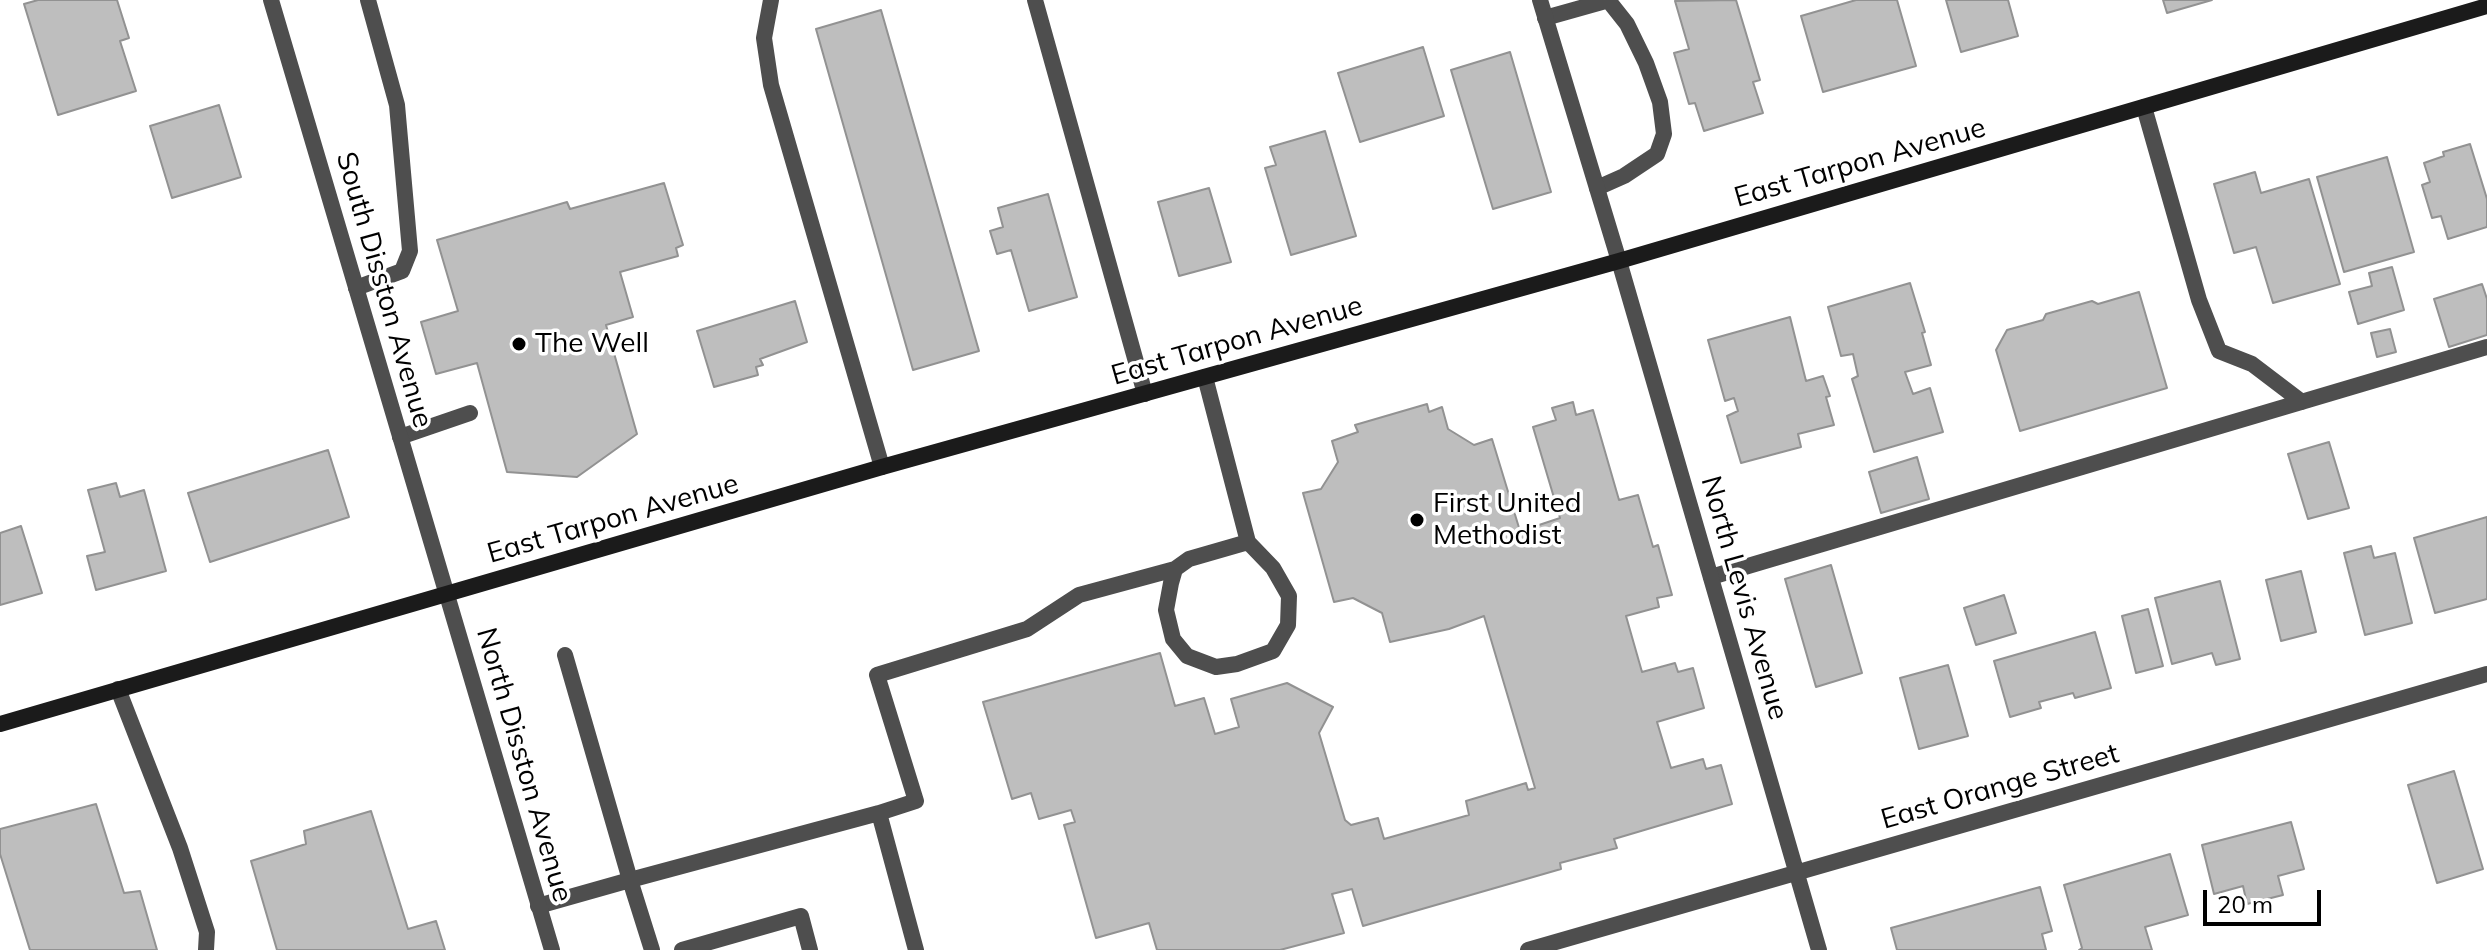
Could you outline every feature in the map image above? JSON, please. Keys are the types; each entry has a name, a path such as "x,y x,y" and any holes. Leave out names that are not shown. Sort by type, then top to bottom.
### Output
{"main road":[{"name":"East Tarpon Avenue","path":"0,724 882,467 1619,261 2487,6"}],"street":[{"name":"South Disston Avenue","path":"271,0 447,595"},
{"path":"356,288 402,271 410,251 397,105 368,0"},
{"path":"771,0 764,38 771,85 882,467"},
{"path":"1035,0 1145,394"},
{"name":"North Levis Avenue","path":"1540,0 1819,950"},
{"path":"1545,18 1609,0 1627,24 1660,102 1664,134 1657,154 1624,176 1597,188"},
{"path":"2144,107 2199,300 2219,351 2252,364 2302,402"},
{"path":"1711,577 2487,347"},
{"path":"1175,569 1166,610 1173,639 1187,656 1216,667 1237,664 1273,651 1288,625 1289,596 1273,568 1248,542 1205,377"},
{"path":"400,437 470,413"},
{"path":"538,906 916,801 877,675 1027,629 1079,595 1175,569 1189,559 1248,542"},
{"name":"North Disston Avenue","path":"447,595 552,950"},
{"path":"565,655 652,950"},
{"name":"East Orange Street","path":"1528,950 2487,674"},
{"path":"118,689 180,848 207,932 206,950"},
{"path":"879,813 916,950"},
{"path":"682,950 801,916 810,950"}],"building":[{"path":"38,0 117,0 129,38 120,41 136,91 58,115 24,4"},
{"path":"1736,0 1760,80 1753,82 1763,113 1704,131 1695,103 1689,104 1674,53 1689,49 1675,1"},
{"path":"1856,0 1897,0 1916,66 1823,92 1801,16"},
{"path":"1946,0 2008,0 2018,36 1961,52"},
{"path":"2163,0 2212,0 2167,13"},
{"path":"881,10 979,351 913,370 816,29"},
{"path":"1423,47 1444,116 1360,142 1338,73"},
{"path":"1510,52 1551,192 1493,209 1451,70"},
{"path":"219,105 241,177 172,198 150,126"},
{"path":"1325,131 1356,236 1291,255 1265,168 1276,165 1270,147"},
{"path":"2470,144 2487,199 2487,227 2448,239 2441,216 2432,218 2422,185 2430,182 2424,163 2444,156 2443,152"},
{"path":"2387,157 2414,252 2344,272 2317,177"},
{"path":"2255,172 2261,193 2309,179 2340,284 2273,303 2256,247 2234,253 2214,184"},
{"name":"The Well","path":"664,183 683,245 676,248 678,256 620,272 633,317 606,325 637,434 577,477 507,472 477,363 436,374 421,322 458,311 437,240 567,202 570,209"},
{"path":"1209,188 1231,262 1179,276 1158,202"},
{"path":"1048,194 1077,297 1029,311 1011,250 997,254 990,231 1003,227 998,208"},
{"path":"2392,267 2404,310 2358,324 2349,292 2372,286 2369,273"},
{"path":"1910,283 1931,365 1905,372 1913,394 1930,388 1943,432 1874,452 1852,379 1858,376 1853,354 1841,356 1828,307"},
{"path":"2482,284 2487,299 2487,335 2449,347 2434,299"},
{"path":"2139,292 2167,388 2020,431 1996,350 2007,330 2043,320 2046,314"},
{"path":"795,301 807,342 760,359 763,365 756,367 758,375 714,387 697,331"},
{"path":"1790,317 1806,381 1823,376 1830,396 1826,397 1834,425 1798,434 1801,447 1741,463 1727,416 1738,411 1734,398 1725,401 1708,340"},
{"path":"2390,329 2396,352 2377,357 2371,333"},
{"path":"1573,402 1576,415 1593,410 1619,500 1638,495 1653,547 1658,545 1672,595 1657,598 1659,607 1626,616 1642,672 1675,663 1678,672 1693,668 1704,708 1657,722 1671,768 1703,759 1706,769 1721,765 1732,804 1614,839 1617,848 1560,863 1561,869 1363,926 1352,889 1332,894 1344,933 1280,950 1157,950 1149,923 1096,938 1064,825 1075,822 1071,810 1039,819 1031,793 1012,799 983,702 1160,653 1175,706 1204,698 1215,734 1239,727 1231,699 1287,683 1333,707 1319,733 1345,820 1351,825 1378,818 1384,839 1469,815 1466,801 1526,783 1528,790 1535,788 1484,616 1449,629 1390,642 1382,613 1353,598 1334,602 1303,493 1321,489 1338,462 1332,441 1358,432 1355,425 1427,404 1429,412 1442,407 1448,429 1474,445 1492,439 1520,531 1560,518 1533,427 1556,420 1552,408"},
{"path":"2329,442 2349,508 2308,519 2288,454"},
{"path":"328,450 349,517 210,562 188,493"},
{"path":"1917,457 1929,499 1881,513 1869,472"},
{"path":"116,483 120,497 144,490 166,571 96,590 87,556 105,552 88,490"},
{"path":"2487,517 2487,599 2435,613 2414,538"},
{"path":"21,526 42,593 0,605 0,533"},
{"path":"2371,546 2374,558 2395,553 2412,623 2365,635 2344,553"},
{"path":"1831,565 1862,673 1816,687 1785,579"},
{"path":"2301,571 2316,632 2281,641 2266,580"},
{"path":"2220,581 2240,659 2216,665 2212,653 2172,664 2155,598"},
{"path":"2004,595 2016,633 1976,645 1964,608"},
{"path":"2148,609 2163,666 2136,673 2122,616"},
{"path":"2095,632 2111,688 2075,698 2073,693 2039,702 2041,708 2010,717 1994,661"},
{"path":"1948,665 1968,736 1919,749 1900,678"},
{"path":"2454,771 2483,869 2437,883 2408,785"},
{"path":"96,804 124,893 140,891 157,950 30,950 0,854 0,829"},
{"path":"371,811 408,929 436,921 445,950 277,950 251,861 306,844 304,831"},
{"path":"2291,822 2304,869 2278,876 2283,895 2247,904 2243,886 2214,894 2202,845"},
{"path":"2170,854 2188,915 2145,927 2152,950 2079,950 2082,948 2064,885"},
{"path":"2040,887 2052,931 2042,934 2046,950 1897,950 1891,928"}],"place":[{"name":"The Well","path":"519,344"},
{"name":"First United Methodist","path":"1417,520"}]}
